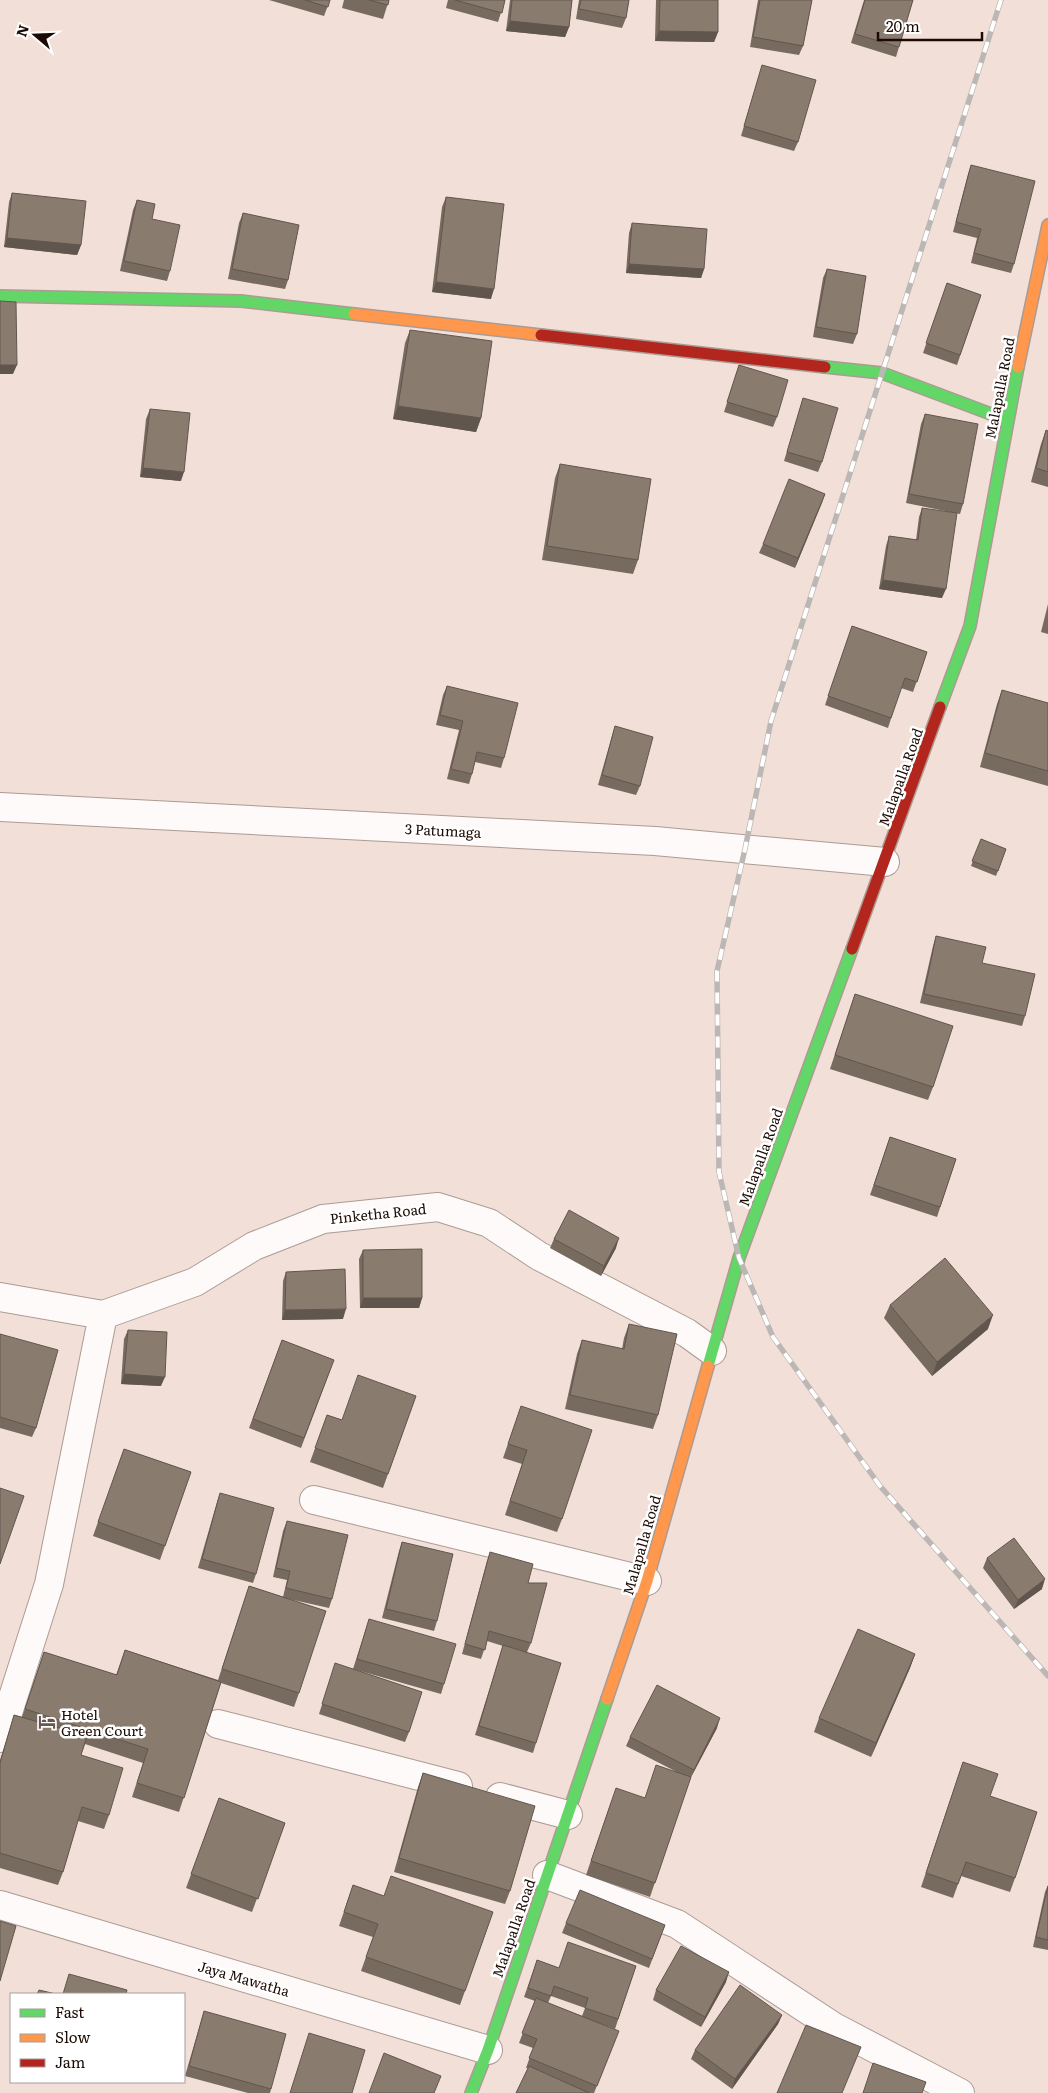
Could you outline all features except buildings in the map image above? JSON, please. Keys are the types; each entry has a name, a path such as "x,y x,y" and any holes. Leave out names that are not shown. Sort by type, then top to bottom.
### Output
{"street":[{"name":"Malapalla Road","path":"471,2093 488,2050 648,1581 739,1258 970,626 1007,420 1048,225"},
{"path":"0,296 241,301 882,373 1007,420"},
{"name":"3 Patumaga","path":"0,807 655,841 885,862"},
{"name":"Pinketha Road","path":"103,1316 194,1282 254,1246 323,1219 438,1207 489,1223 515,1238 539,1256 687,1333 712,1351"},
{"path":"0,1297 103,1316 49,1584 0,1738"},
{"path":"314,1500 648,1581"},
{"path":"218,1724 568,1815"},
{"path":"547,1875 677,1924 834,2026 960,2093"},
{"name":"Jaya Mawatha","path":"0,1905 488,2050"}],"railway":[{"path":"1001,0 771,721 745,849 717,971 719,1172 739,1258 773,1337 880,1486 1048,1676"}],"traffic: fast":[{"path":"0,296 241,301 354,314"},
{"path":"825,367 882,373 1007,420"},
{"path":"940,707 970,626 1018,367"},
{"path":"708,1366 739,1258 852,949"},
{"path":"471,2093 488,2050 607,1699"}],"traffic: slow":[{"path":"1018,367 1048,225"},
{"path":"354,314 541,335"},
{"path":"607,1699 647,1581 708,1366"}],"traffic: jam":[{"path":"541,335 825,367"},
{"path":"852,949 940,707"}],"place":[{"name":"Hotel Green Court","path":"47,1722"}]}
